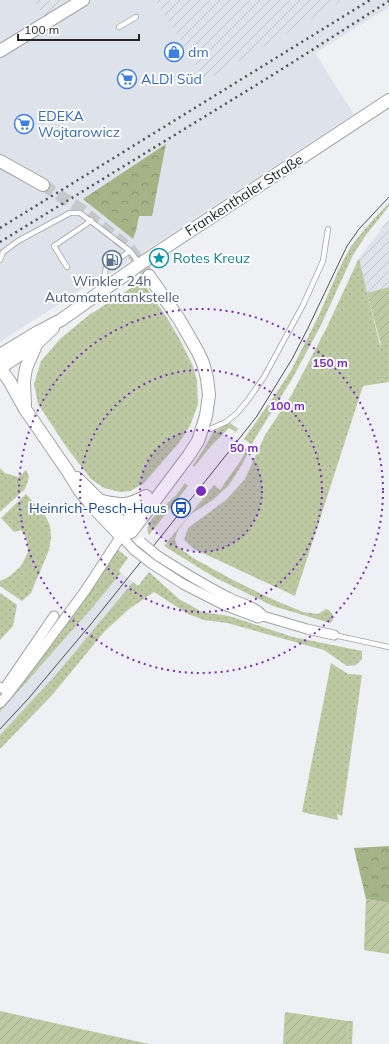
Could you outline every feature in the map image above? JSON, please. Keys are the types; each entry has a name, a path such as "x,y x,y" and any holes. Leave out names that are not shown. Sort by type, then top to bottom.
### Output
{"street":[{"path":"0,51 82,0"},
{"name":"Frankenthaler Straße","path":"0,355 61,320 140,264 389,100"},
{"path":"0,161 43,185"},
{"path":"125,531 198,441 206,416 209,395 207,378 198,352 165,297 149,276"},
{"name":"Frankenthaler Straße","path":"0,368 37,344 61,320"},
{"path":"25,409 24,381 26,368 37,344"},
{"path":"0,368 25,409 80,491 95,509 176,568 228,597 260,611 263,616"},
{"path":"0,384 25,409"},
{"path":"0,703 85,591 150,494 202,429"},
{"path":"67,470 101,501 125,531 134,550 152,564 183,584 224,606 258,618 263,616 334,635"},
{"path":"101,501 123,505 133,503 150,494"},
{"path":"0,687 4,689 54,616"}],"lane":[{"path":"119,27 136,17"},
{"path":"0,260 3,252 18,241 70,213 80,213 130,251 140,264"},
{"path":"67,267 54,246 91,220"},
{"path":"202,429 210,429 226,422 236,414 264,377 303,304 323,261 328,229"},
{"path":"108,287 104,280 106,267 130,251"},
{"path":"334,635 389,647"}],"shaded area":[{"path":"0,0 33,0 50,27 94,0 155,0 205,81 343,0 389,0 389,7 315,53 354,114 110,274 96,280 0,342"},
{"path":"33,0 94,0 50,27"},
{"path":"155,0 343,0 205,81"},
{"path":"389,219 389,287 367,293 359,258"},
{"path":"121,573 133,582 54,677 0,735 0,712"}],"green space":[{"path":"166,144 152,216 139,216 133,239 83,199"},
{"path":"389,203 389,206 366,235 353,255 320,327 292,379 254,440 243,463 229,485 213,500 191,514 178,530 175,539 177,546 193,558 274,600 303,612 318,614 326,609 330,611 333,615 333,620 330,623 273,606 214,577 164,546 214,485 220,490 243,457 250,443 244,439 292,369 351,246"},
{"path":"359,258 380,345 389,343 389,382 363,386 295,596 194,549 184,540 188,528 226,500 245,479 265,435 292,394 327,327"},
{"path":"142,281 169,321 192,364 197,380 198,404 190,426 178,444 143,484 130,491 120,492 104,488 91,479 67,448 38,404 34,384 41,361 60,339 89,315"},
{"path":"389,287 389,343 381,345 367,293"},
{"path":"230,423 238,429 236,432 229,428 211,446 194,467 193,465 213,432"},
{"path":"0,468 5,473 18,477 26,470 29,476 25,489 0,512"},
{"path":"185,483 188,486 149,535 147,530 151,520 176,495"},
{"path":"26,494 44,514 50,525 51,538 49,550 31,593 22,601 0,586 0,581 10,576 21,566 28,552 27,539 21,530 14,532 1,518"},
{"path":"111,544 128,558 119,570 121,573 0,712 0,705 82,591"},
{"path":"149,572 179,599 202,612 229,616 293,637 362,651 362,659 356,665 347,666 324,650 227,623 204,620 188,614 154,592 129,609 104,632 53,694 0,749 0,735 54,677 133,582 138,586"},
{"path":"0,593 17,605 13,626 0,640"},
{"path":"331,663 348,674 362,675 342,816 337,814 338,820 302,812"},
{"path":"389,846 389,903 366,899 354,848"},
{"path":"366,899 389,903 389,954 364,950"},
{"path":"0,1011 149,1044 0,1044"},
{"path":"285,1012 348,1021 347,1044 283,1044"},
{"path":"348,1021 353,1021 352,1044 347,1044"}],"tunnel":[{"path":"43,185 79,208 130,249 149,276"}],"tram line":[{"path":"0,729 28,699 91,624 257,416 292,359 347,246 359,229 389,197"}],"railway":[{"path":"0,228 370,0"},
{"path":"0,242 271,76 389,1"}],"place":[{"name":"dm","path":"174,52"},
{"name":"ALDI Süd","path":"127,79"},
{"name":"EDEKA Wojtarowicz","path":"24,124"},
{"name":"Rotes Kreuz","path":"159,258"},
{"name":"Winkler 24h Automatentankstelle","path":"112,260"},
{"name":"Heinrich-Pesch-Haus","path":"181,508"}]}
